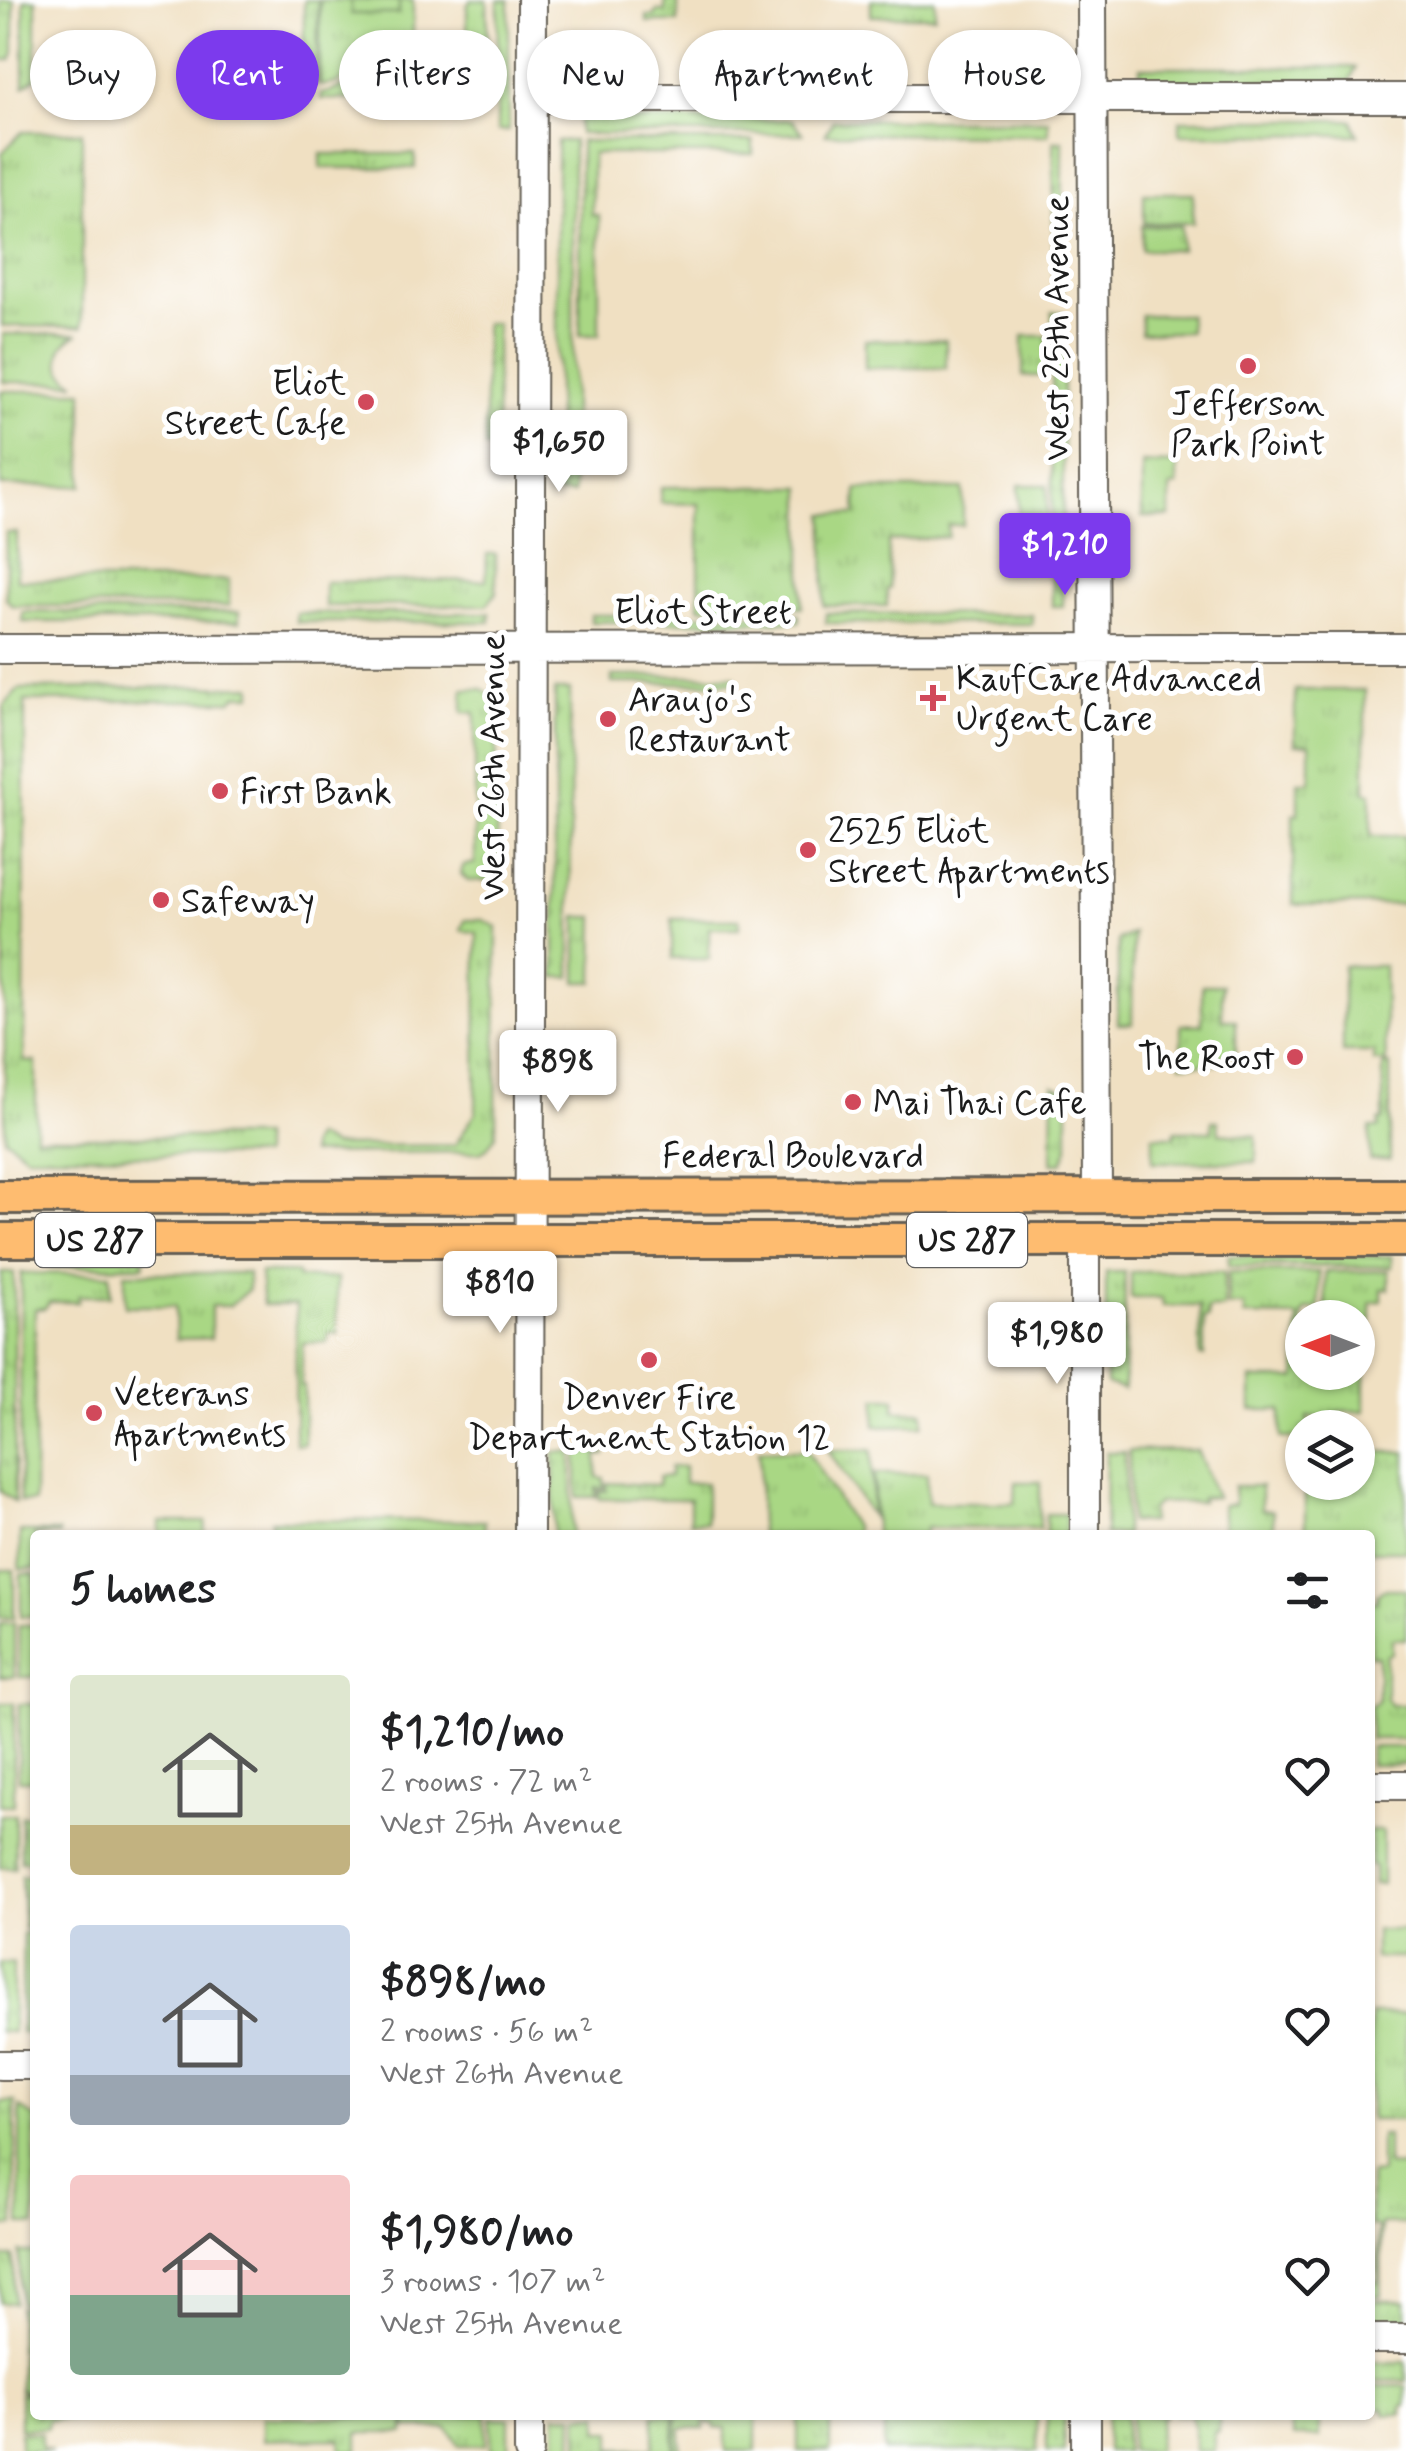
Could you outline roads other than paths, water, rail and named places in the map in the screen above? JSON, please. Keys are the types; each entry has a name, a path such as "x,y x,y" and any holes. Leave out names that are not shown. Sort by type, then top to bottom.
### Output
{"main road":[{"name":"Federal Boulevard","path":"0,1196 1406,1196"},
{"name":"US 287","path":"0,1240 1406,1240"}],"street":[{"name":"West 26th Avenue","path":"532,0 532,30"},
{"name":"West 25th Avenue","path":"1092,0 1097,1195"},
{"path":"659,98 1406,98"},
{"name":"West 26th Avenue","path":"529,1530 532,120"},
{"name":"Eliot Street","path":"0,649 1406,648"},
{"path":"1085,1240 1086,1530"},
{"path":"1375,1784 1406,1784"},
{"path":"0,2065 30,2065"},
{"path":"1375,2340 1406,2340"},
{"path":"529,2420 529,2451"},
{"path":"1086,2420 1086,2451"}],"place":[{"name":"Jefferson Park Point","path":"1248,366"},
{"name":"Eliot Street Cafe","path":"366,402"},
{"name":"KaufCare Advanced Urgent Care","path":"933,698"},
{"name":"Araujo's Restaurant","path":"608,719"},
{"name":"First Bank","path":"220,791"},
{"name":"2525 Eliot Street Apartments","path":"808,850"},
{"name":"Safeway","path":"161,900"},
{"name":"The Roost","path":"1295,1057"},
{"name":"Mai Thai Cafe","path":"853,1102"},
{"name":"Denver Fire Department Station 12","path":"649,1360"},
{"name":"Veterans Apartments","path":"94,1413"}]}
